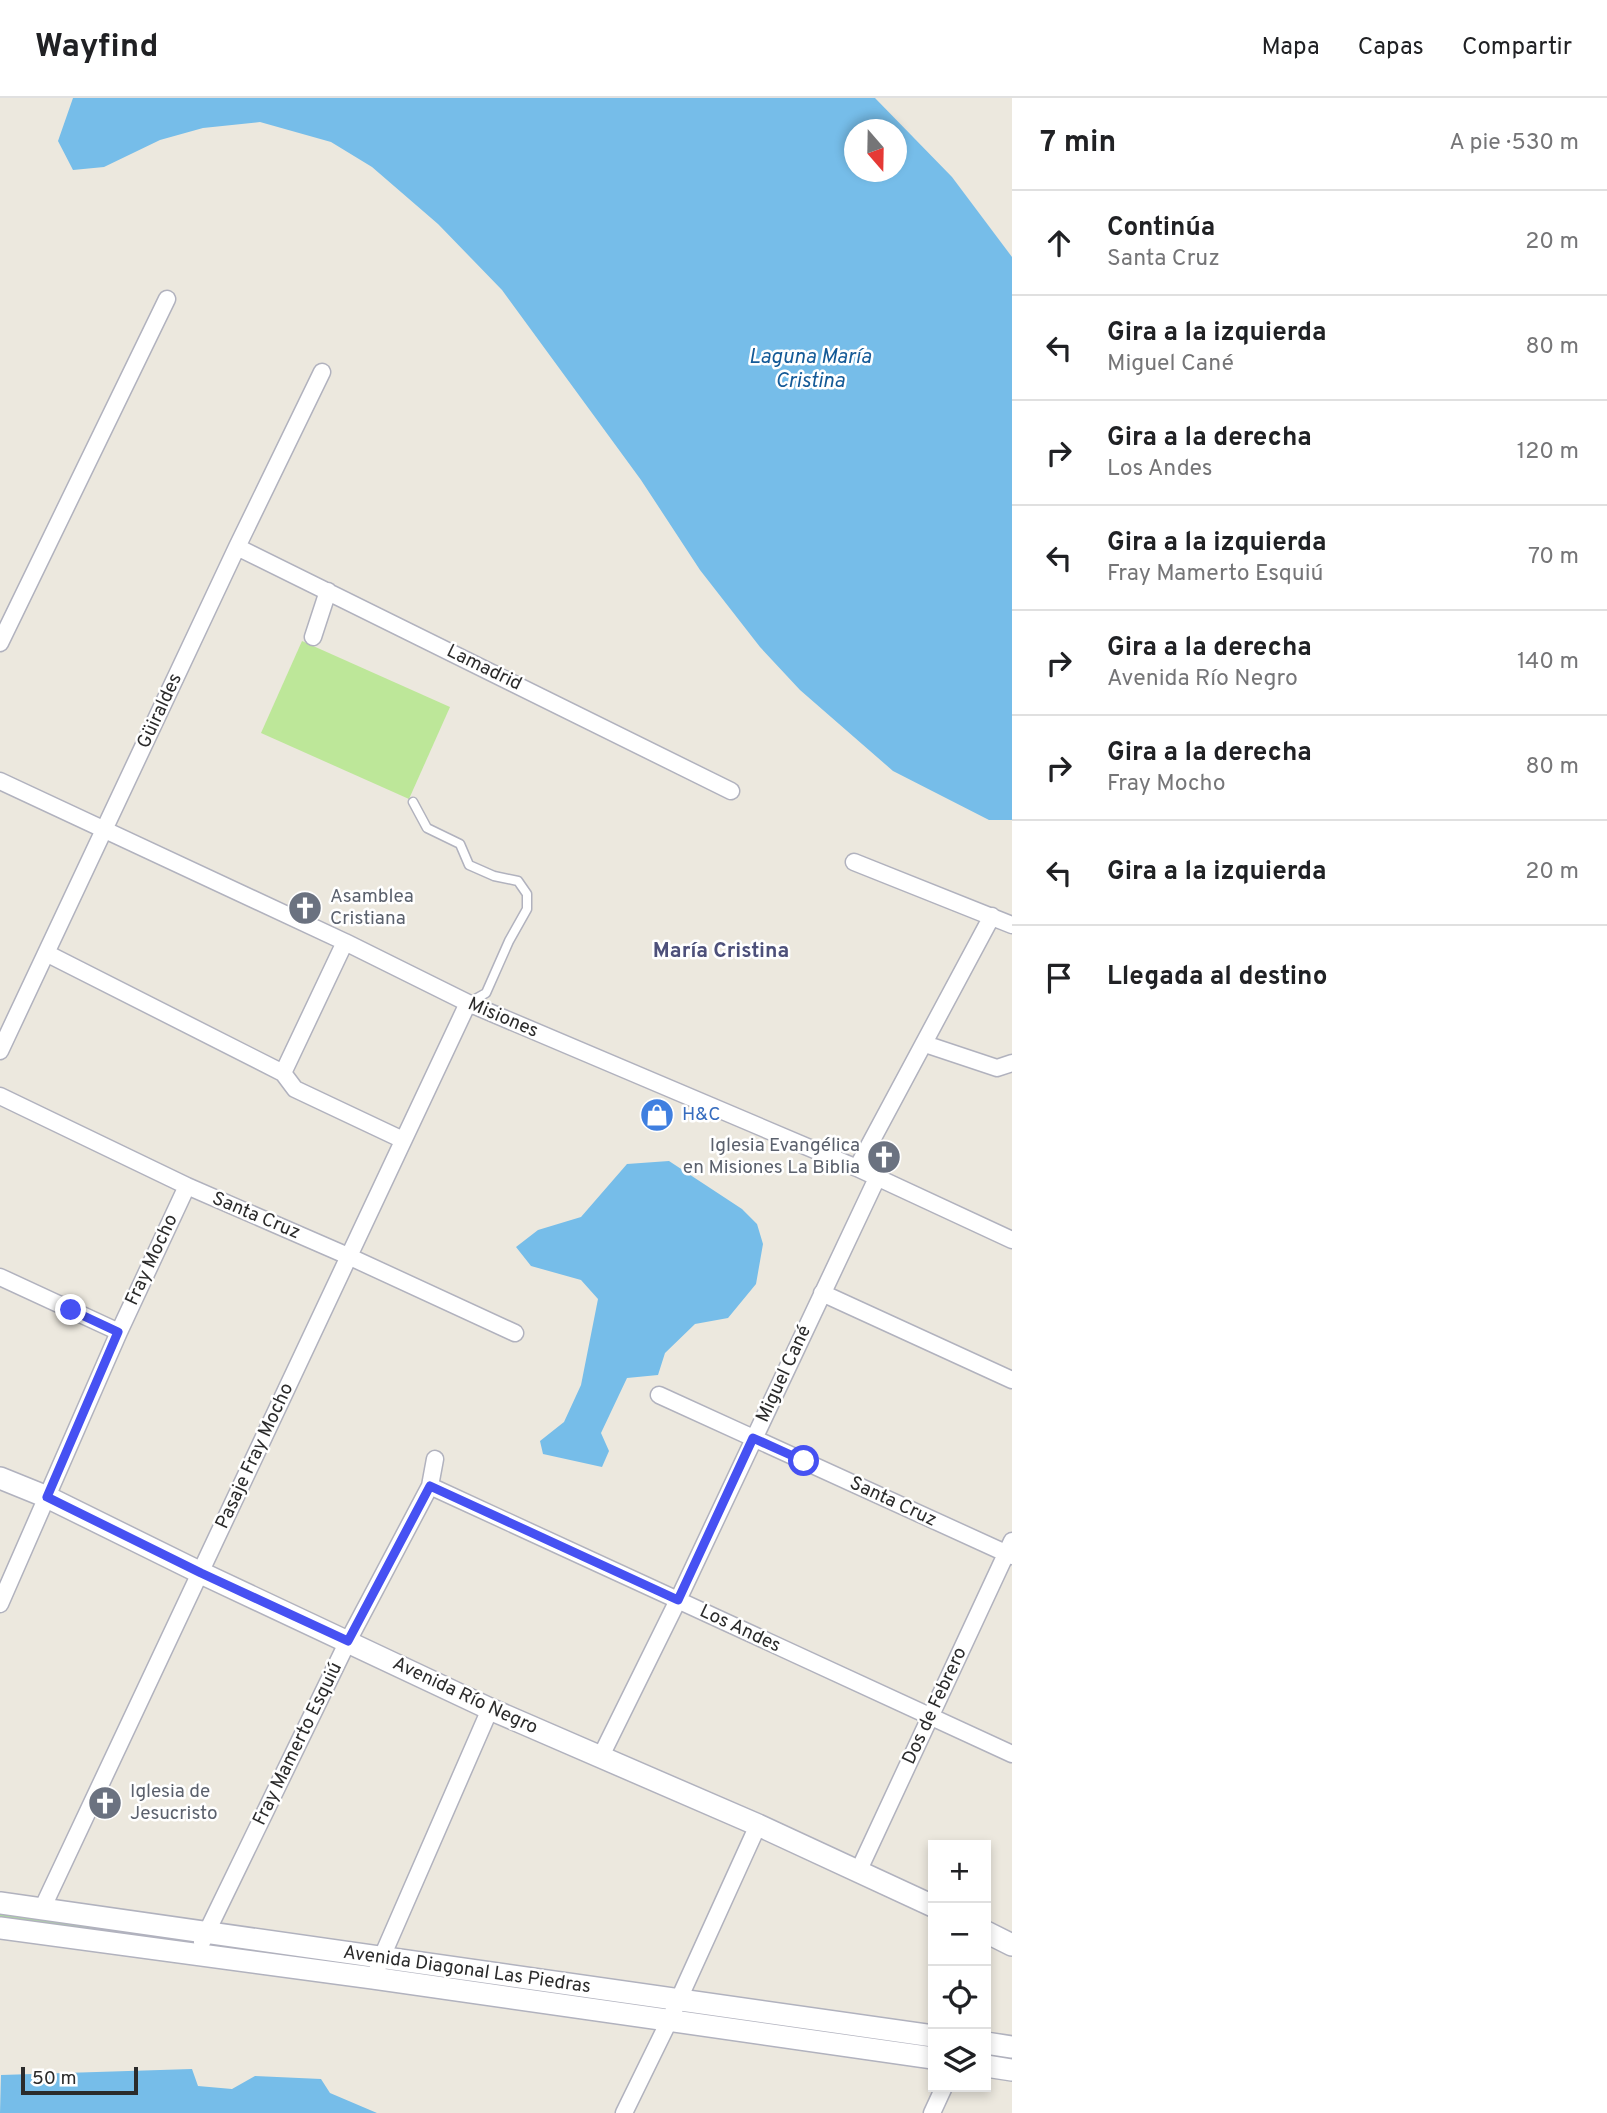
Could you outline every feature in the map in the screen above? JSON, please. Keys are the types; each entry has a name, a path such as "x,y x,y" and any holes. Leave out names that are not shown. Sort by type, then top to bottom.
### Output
{"street":[{"path":"0,643 167,299"},
{"name":"Güiraldes","path":"0,1051 322,372"},
{"name":"Lamadrid","path":"237,547 731,791"},
{"path":"313,637 328,590"},
{"name":"Misiones","path":"0,781 106,828 468,1003 858,1168 1012,1240"},
{"path":"854,862 1012,925"},
{"path":"858,1168 992,916"},
{"path":"283,1073 345,942"},
{"path":"46,953 283,1073 295,1089 402,1140"},
{"name":"Pasaje Fray Mocho","path":"42,1909 468,1003"},
{"path":"925,1044 997,1068 1012,1063"},
{"name":"Santa Cruz","path":"0,1096 187,1186 515,1333"},
{"name":"Miguel Cané","path":"600,1758 678,1600 877,1178"},
{"name":"Fray Mocho","path":"0,1604 118,1332 187,1186"},
{"path":"0,1277 118,1332"},
{"path":"822,1293 1012,1380"},
{"name":"Santa Cruz","path":"659,1395 1010,1550"},
{"name":"Fray Mamerto Esquiú","path":"197,1954 348,1641 430,1486 435,1459"},
{"name":"Avenida Río Negro","path":"0,1478 47,1497 490,1709 758,1825 928,1904"},
{"name":"Los Andes","path":"430,1486 1012,1754"},
{"name":"Dos de Febrero","path":"858,1872 1010,1550"},
{"path":"373,1978 490,1709"},
{"path":"624,2113 670,2021 758,1825"},
{"name":"Avenida Diagonal Las Piedras","path":"0,1903 928,2035"},
{"name":"Avenida Diagonal Las Piedras","path":"0,1928 928,2057"},
{"path":"991,1934 1012,1945"},
{"path":"991,2044 1012,2047"},
{"path":"991,2067 1012,2070"},
{"path":"932,2113 942,2092"}],"lane":[{"path":"413,802 427,828 460,844 469,865 494,876 518,881 527,894 527,909 509,941 486,993 468,1003"}],"green space":[{"path":"302,641 450,707 409,799 261,733"},
{"path":"0,1914 188,1940 185,1944 0,1919"}],"water":[{"name":"Laguna María Cristina","path":"73,98 875,98 895,119 844,119 844,182 907,182 907,131 952,177 1012,257 1012,820 989,820 893,771 800,690 760,647 700,570 641,480 502,290 438,224 372,167 331,142 260,122 203,128 160,140 104,167 73,170 58,141"},
{"path":"669,1161 742,1209 757,1224 763,1244 756,1284 728,1318 695,1324 665,1353 658,1375 627,1378 601,1433 609,1451 602,1467 543,1454 540,1441 564,1422 581,1385 598,1299 581,1280 531,1266 516,1247 538,1230 581,1217 627,1164"},
{"path":"192,2069 198,2086 232,2089 255,2076 321,2079 330,2093 377,2113 0,2113 1,2075"}],"place":[{"name":"Asamblea Cristiana","path":"305,908"},
{"name":"H&C","path":"657,1115"},
{"name":"Iglesia Evangélica en Misiones La Biblia","path":"884,1157"},
{"name":"Iglesia de Jesucristo","path":"105,1803"}],"district":[{"name":"María Cristina","path":"721,951"}],"route":[{"path":"71,1310 118,1332 47,1497 348,1641 430,1486 678,1600 753,1438 804,1461"}]}
